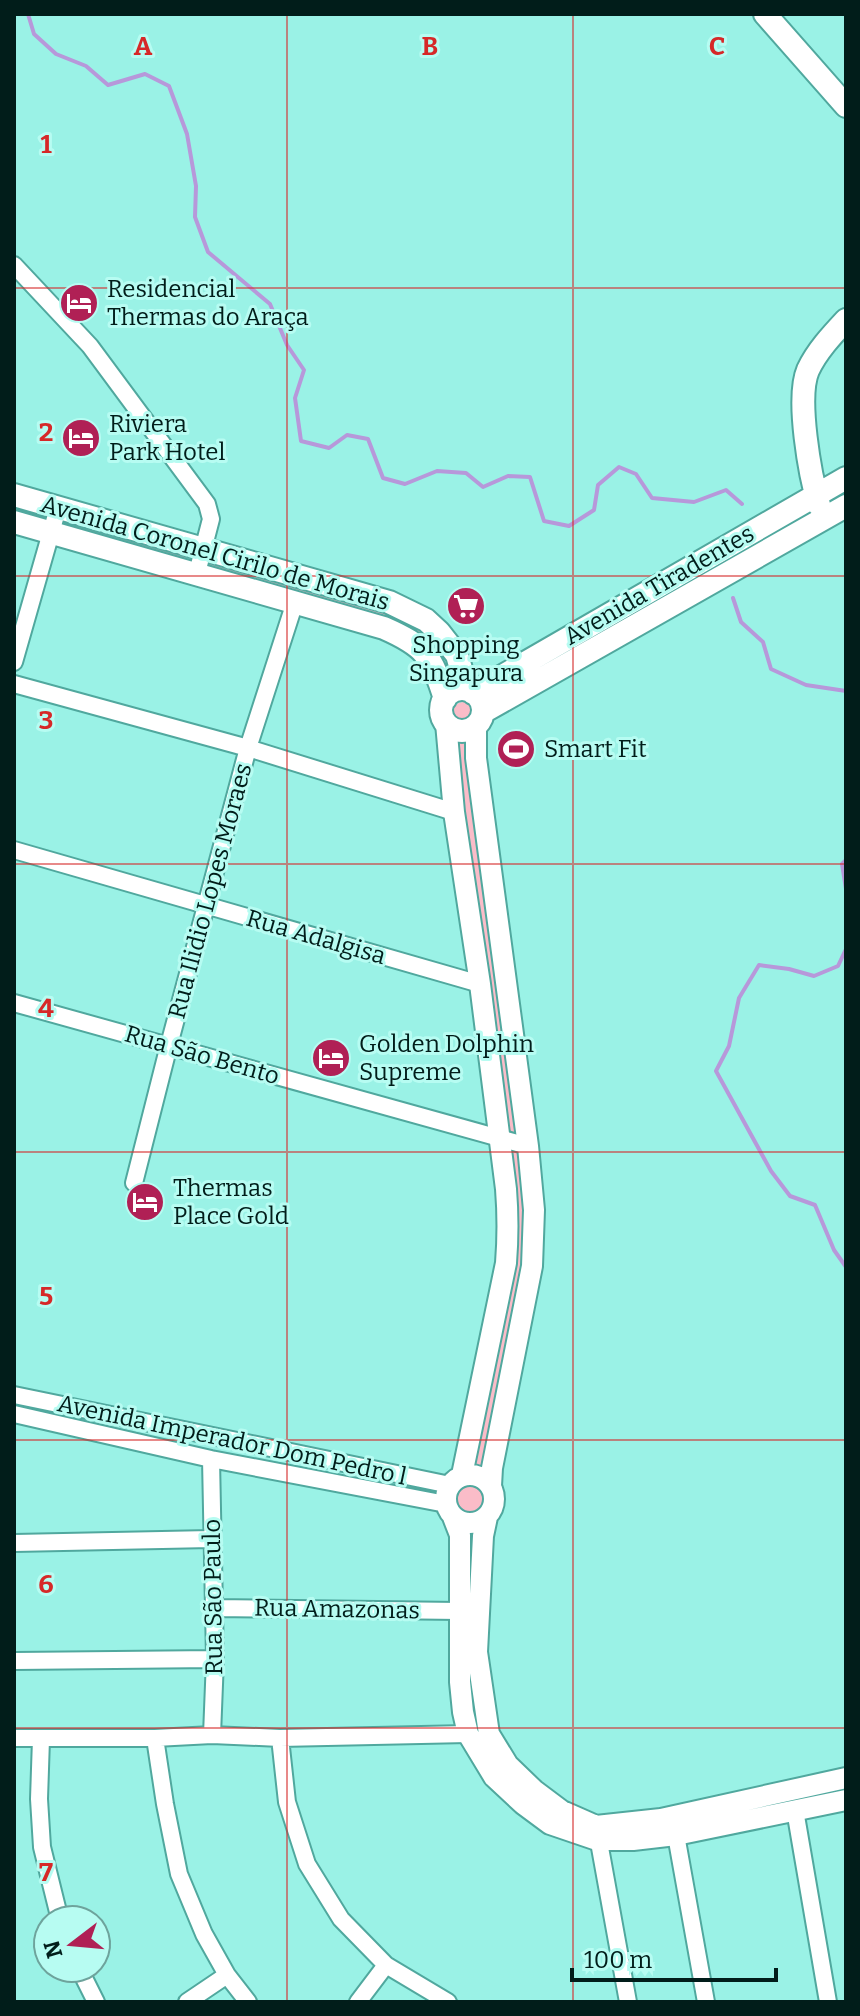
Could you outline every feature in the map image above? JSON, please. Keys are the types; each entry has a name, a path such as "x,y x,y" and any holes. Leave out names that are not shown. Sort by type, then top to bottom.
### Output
{"main road":[{"path":"765,14 846,106"},
{"path":"826,517 816,494 802,403 804,382 821,349 846,320"},
{"name":"Avenida Tiradentes","path":"475,705 846,478"},
{"name":"Avenida Coronel Cirilo de Morais","path":"14,495 389,602 426,620 439,632 457,655 475,705"},
{"name":"Avenida Tiradentes","path":"475,705 846,506"},
{"name":"Avenida Coronel Cirilo de Morais","path":"14,522 384,628 408,639 422,650 435,668 445,699"},
{"path":"435,668 457,655"},
{"path":"455,691 475,705 464,731 451,728 441,711 445,699 455,691"}],"street":[{"path":"14,265 90,346 207,504 211,519 197,573"},
{"path":"14,662 58,508"},
{"name":"Rua Ilidio Lopes Moraes","path":"134,1183 248,748 295,602"},
{"path":"14,684 248,748 454,812"},
{"name":"Avenida Coronel Cirilo de Morais","path":"475,705 476,758 534,1210 532,1266 492,1468 494,1503 483,1536 477,1652 489,1734 508,1765 534,1790 597,1833"},
{"path":"446,723 454,812 480,984 507,1202 507,1251 453,1495 460,1535 460,1682 468,1734 494,1777 550,1824 633,1840 676,1835 846,1800"},
{"name":"Rua Adalgisa","path":"14,850 480,984"},
{"name":"Rua São Bento","path":"14,1003 528,1146"},
{"name":"Avenida Imperador Dom Pedro l","path":"14,1395 453,1495"},
{"name":"Avenida Imperador Dom Pedro l","path":"14,1414 211,1459 453,1495"},
{"name":"Rua São Paulo","path":"211,1459 215,1659 212,1735"},
{"path":"453,1495 479,1476 491,1486"},
{"path":"453,1495 466,1523 487,1517"},
{"path":"14,1543 211,1539"},
{"name":"Rua Amazonas","path":"214,1608 460,1611"},
{"path":"14,1661 215,1659"},
{"path":"14,1738 468,1734"},
{"path":"155,1738 179,1874 204,1934 227,1975 248,2002"},
{"path":"280,1738 287,1802 307,1864 341,1919 386,1965 448,2002"},
{"path":"41,1739 39,1799 42,1847 56,1904"},
{"path":"597,1833 846,1778"},
{"path":"795,1810 828,2002"},
{"path":"597,1833 628,2002"},
{"path":"676,1835 706,2002"},
{"path":"358,2002 386,1965"},
{"path":"187,2002 227,1975"},
{"path":"87,1984 96,2002"}],"shaded area":[{"path":"68,521 186,553 185,561 67,528"},
{"path":"209,559 390,612 417,624 445,653 439,657 206,567"},
{"path":"459,702 467,702 473,712 467,722 459,722 453,716 453,708"},
{"path":"459,736 464,738 465,743 525,1190 525,1260 484,1465 478,1470 474,1468 474,1463 513,1260 454,743"},
{"path":"466,1483 479,1488 485,1495 485,1508 480,1514 466,1514 455,1503 457,1489"}],"waterway":[{"path":"28,14 34,34 56,54 86,66 108,85 145,74 169,86 187,134 196,186 195,217 208,252 270,304 287,345 304,370 295,398 301,441 329,448 347,435 368,439 383,478 405,484 437,471 466,473 483,487 508,476 530,477 544,521 569,526 594,510 598,485 619,467 636,474 652,498 694,502 726,490 742,504"},
{"path":"733,598 741,622 763,642 771,669 806,685 846,691"},
{"path":"846,860 842,864 846,889"},
{"path":"846,949 838,966 814,976 759,965 739,998 729,1046 716,1071 771,1171 790,1196 815,1205 834,1250 846,1267"}],"place":[{"name":"Residencial Thermas do Araça","path":"79,303"},
{"name":"Riviera Park Hotel","path":"81,438"},
{"name":"Shopping Singapura","path":"466,606"},
{"name":"Smart Fit","path":"516,749"},
{"name":"Golden Dolphin Supreme","path":"331,1058"},
{"name":"Thermas Place Gold","path":"145,1202"}]}
